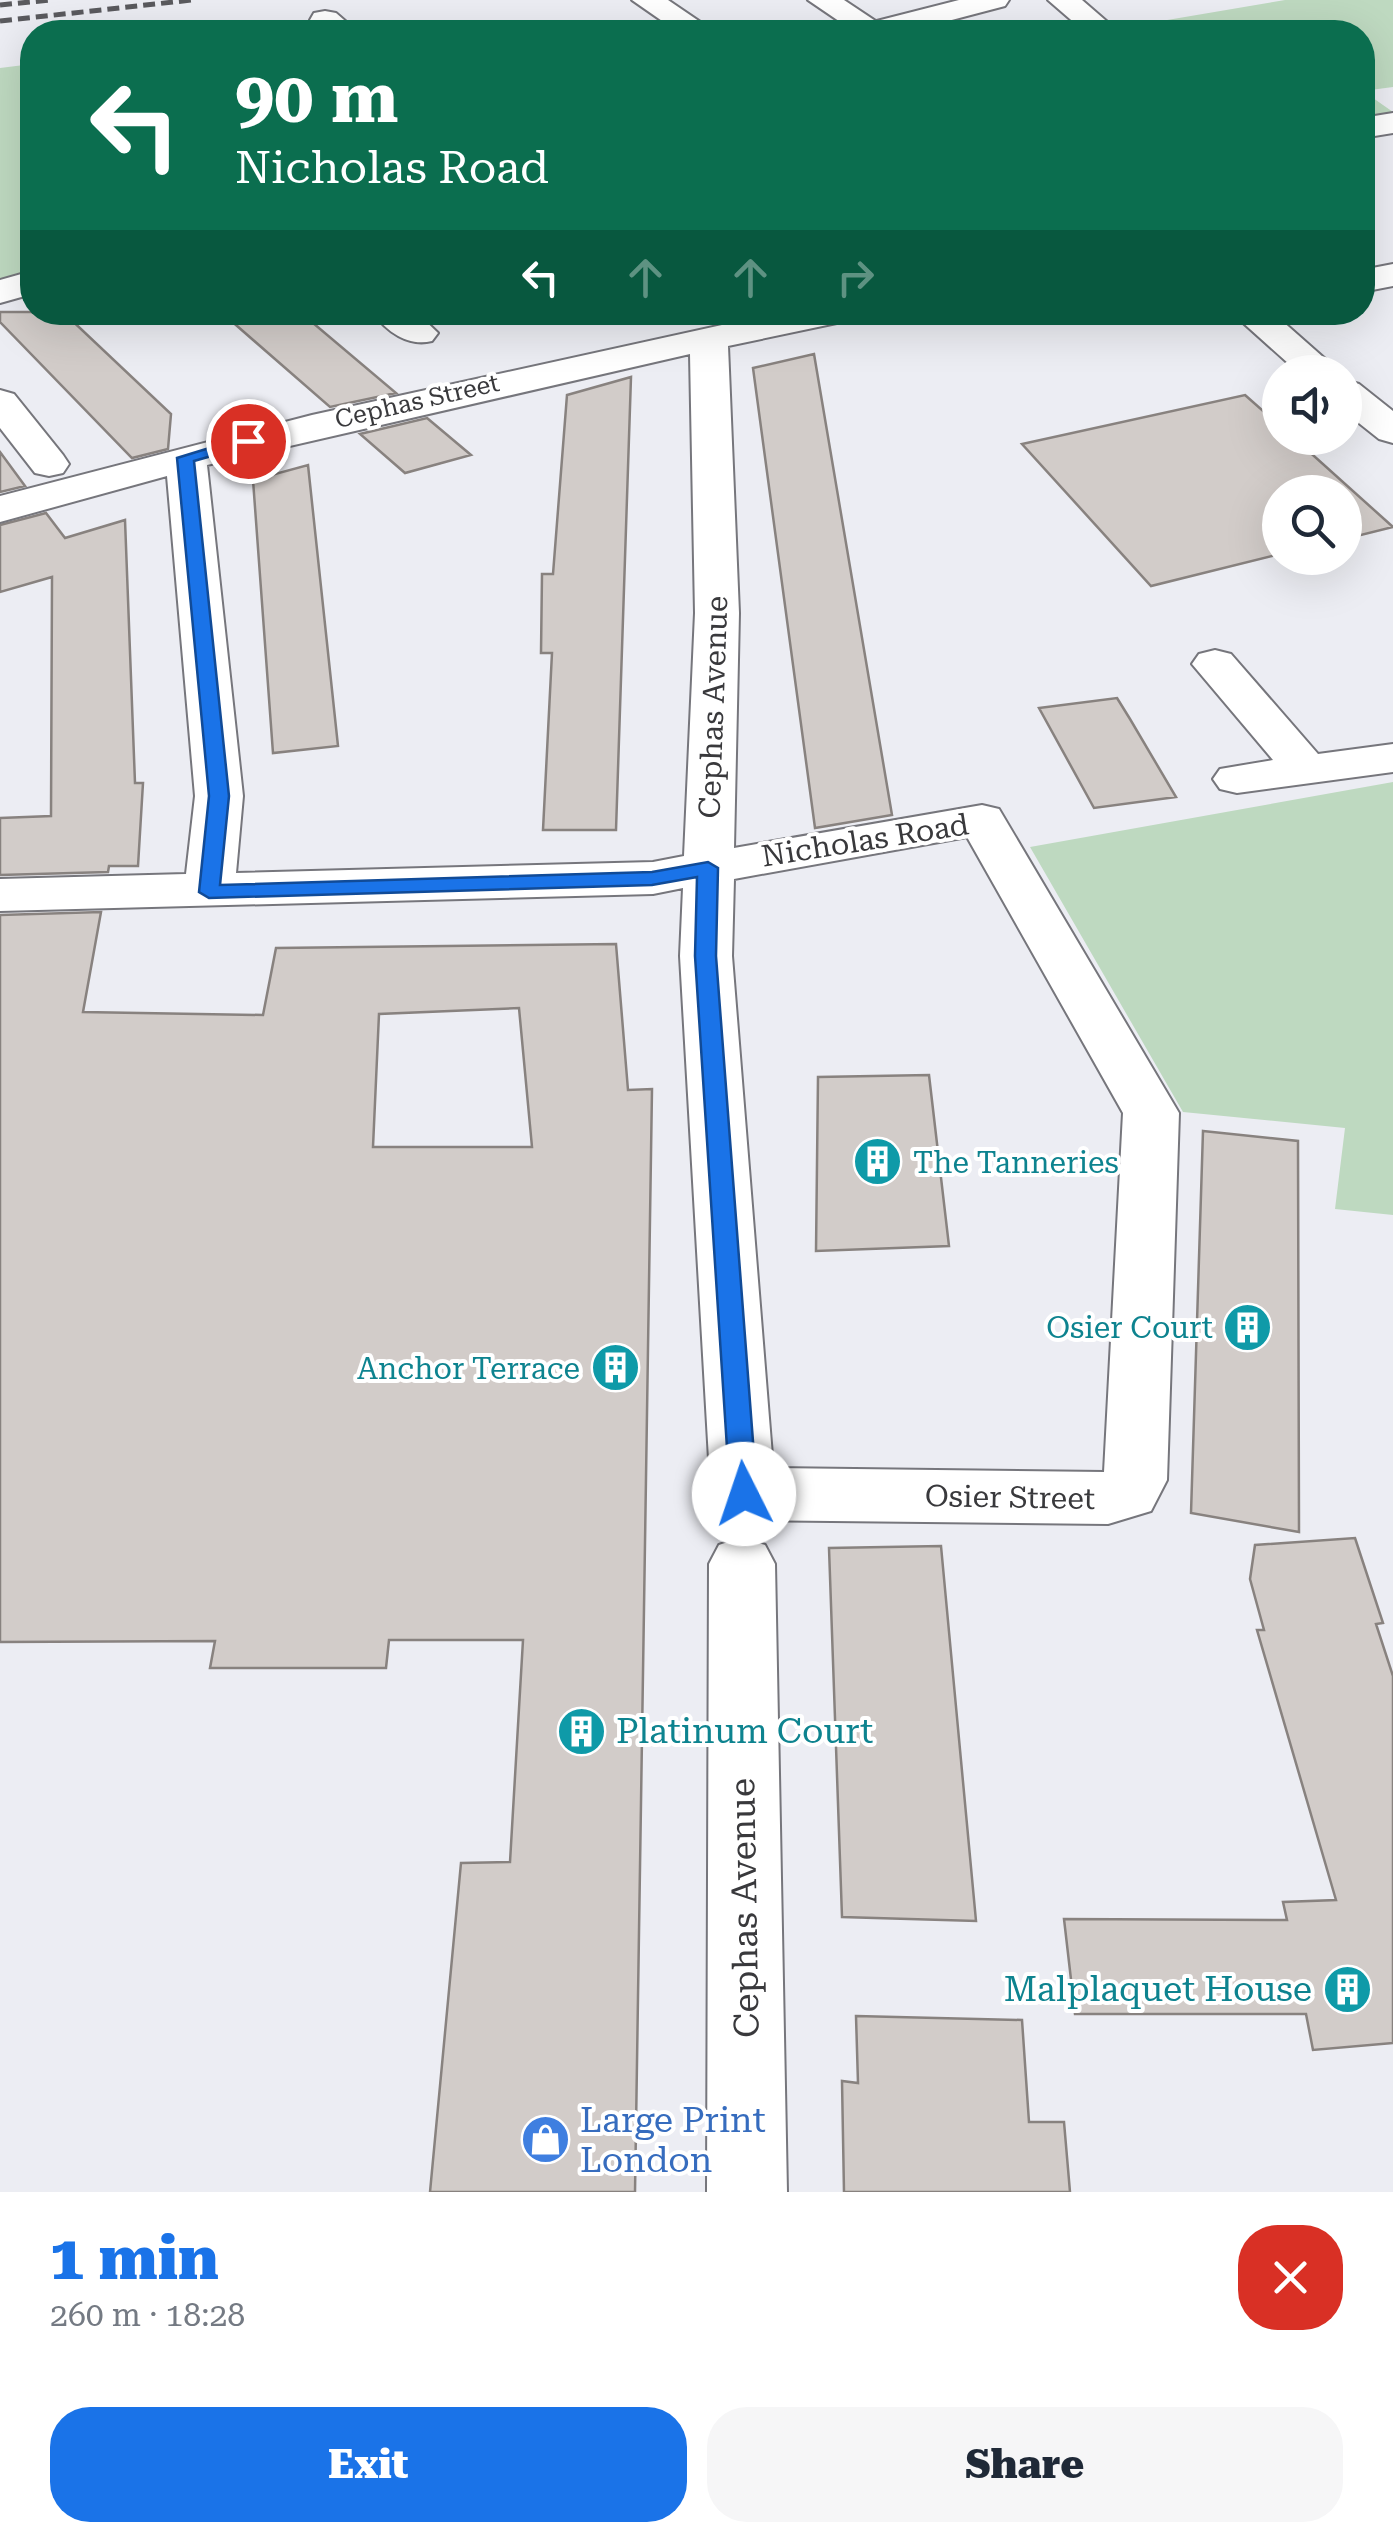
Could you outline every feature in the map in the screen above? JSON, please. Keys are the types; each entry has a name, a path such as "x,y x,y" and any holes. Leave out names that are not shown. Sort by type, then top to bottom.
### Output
{"street":[{"path":"648,0 680,20"},
{"path":"824,0 855,20"},
{"path":"919,20 994,0"},
{"path":"1063,0 1088,20"},
{"name":"Cephas Street","path":"0,509 186,458 486,385 774,325"},
{"path":"1264,325 1300,355"},
{"name":"Cephas Avenue","path":"710,338 718,612 706,956 744,1494"},
{"path":"0,402 49,464"},
{"path":"1362,406 1393,432"},
{"path":"186,458 219,796 209,892"},
{"path":"1215,664 1306,769"},
{"path":"1237,780 1393,758"},
{"name":"Nicholas Road","path":"0,895 652,878 982,820 998,847"},
{"name":"Osier Street","path":"744,1494 1108,1498 1128,1493 1135,1480 1151,1113 998,847"},
{"name":"Cephas Avenue","path":"742,1564 747,2192"}],"green space":[{"path":"1285,0 1393,0 1393,87 1375,89 1375,20 1167,20"},
{"path":"20,66 20,273 0,279 0,68"},
{"path":"1375,99 1393,112 1375,116"},
{"path":"1393,782 1393,1215 1335,1209 1345,1128 1183,1112 1030,847"}],"building":[{"path":"0,312 20,312 20,325 77,325 171,414 168,449 132,458 0,322"},
{"path":"236,325 315,325 396,393 330,407"},
{"path":"814,354 892,815 815,828 753,368"},
{"path":"631,377 616,830 543,830 552,653 541,653 542,574 553,574 567,395"},
{"path":"1245,395 1262,410 1262,455 1313,455 1335,475 1262,475 1262,558 1151,586 1022,444"},
{"path":"427,418 471,455 405,473 360,434"},
{"path":"0,452 25,486 0,492"},
{"path":"308,465 338,746 273,753 253,480"},
{"path":"1362,499 1393,527 1362,535"},
{"path":"46,513 65,538 125,520 135,783 143,783 138,866 109,866 108,872 0,875 0,818 51,816 52,577 0,592 0,525"},
{"path":"1117,698 1176,797 1094,808 1039,708"},
{"path":"101,912 83,1012 263,1015 276,948 616,944 628,1090 652,1089 635,2192 430,2192 461,1863 510,1862 523,1640 389,1640 386,1668 210,1668 215,1641 0,1642 0,915","holes":["519,1008 532,1147 373,1147 379,1014"]},
{"name":"The Tanneries","path":"929,1075 949,1246 816,1251 818,1077"},
{"name":"Osier Court","path":"1203,1131 1298,1141 1299,1532 1191,1513"},
{"path":"1355,1538 1383,1623 1376,1624 1393,1676 1393,2043 1313,2050 1306,2014 1075,2014 1064,1919 1287,1920 1283,1902 1336,1900 1257,1630 1264,1630 1250,1579 1255,1545"},
{"path":"941,1546 976,1921 842,1917 829,1548"},
{"path":"856,2016 1022,2020 1029,2122 1064,2122 1070,2192 844,2192 842,2081 858,2083"}],"railway":[{"path":"0,5 50,0"},
{"path":"0,21 192,0"}],"place":[{"name":"The Tanneries","path":"878,1162"},
{"name":"Osier Court","path":"1248,1327"},
{"name":"Anchor Terrace","path":"615,1368"},
{"name":"Platinum Court","path":"581,1731"},
{"name":"Malplaquet House","path":"1347,1989"},
{"name":"Large Print London","path":"545,2140"}],"route":[{"path":"248,441 186,458 219,796 209,892 652,878 708,868 706,956 744,1494"}]}
